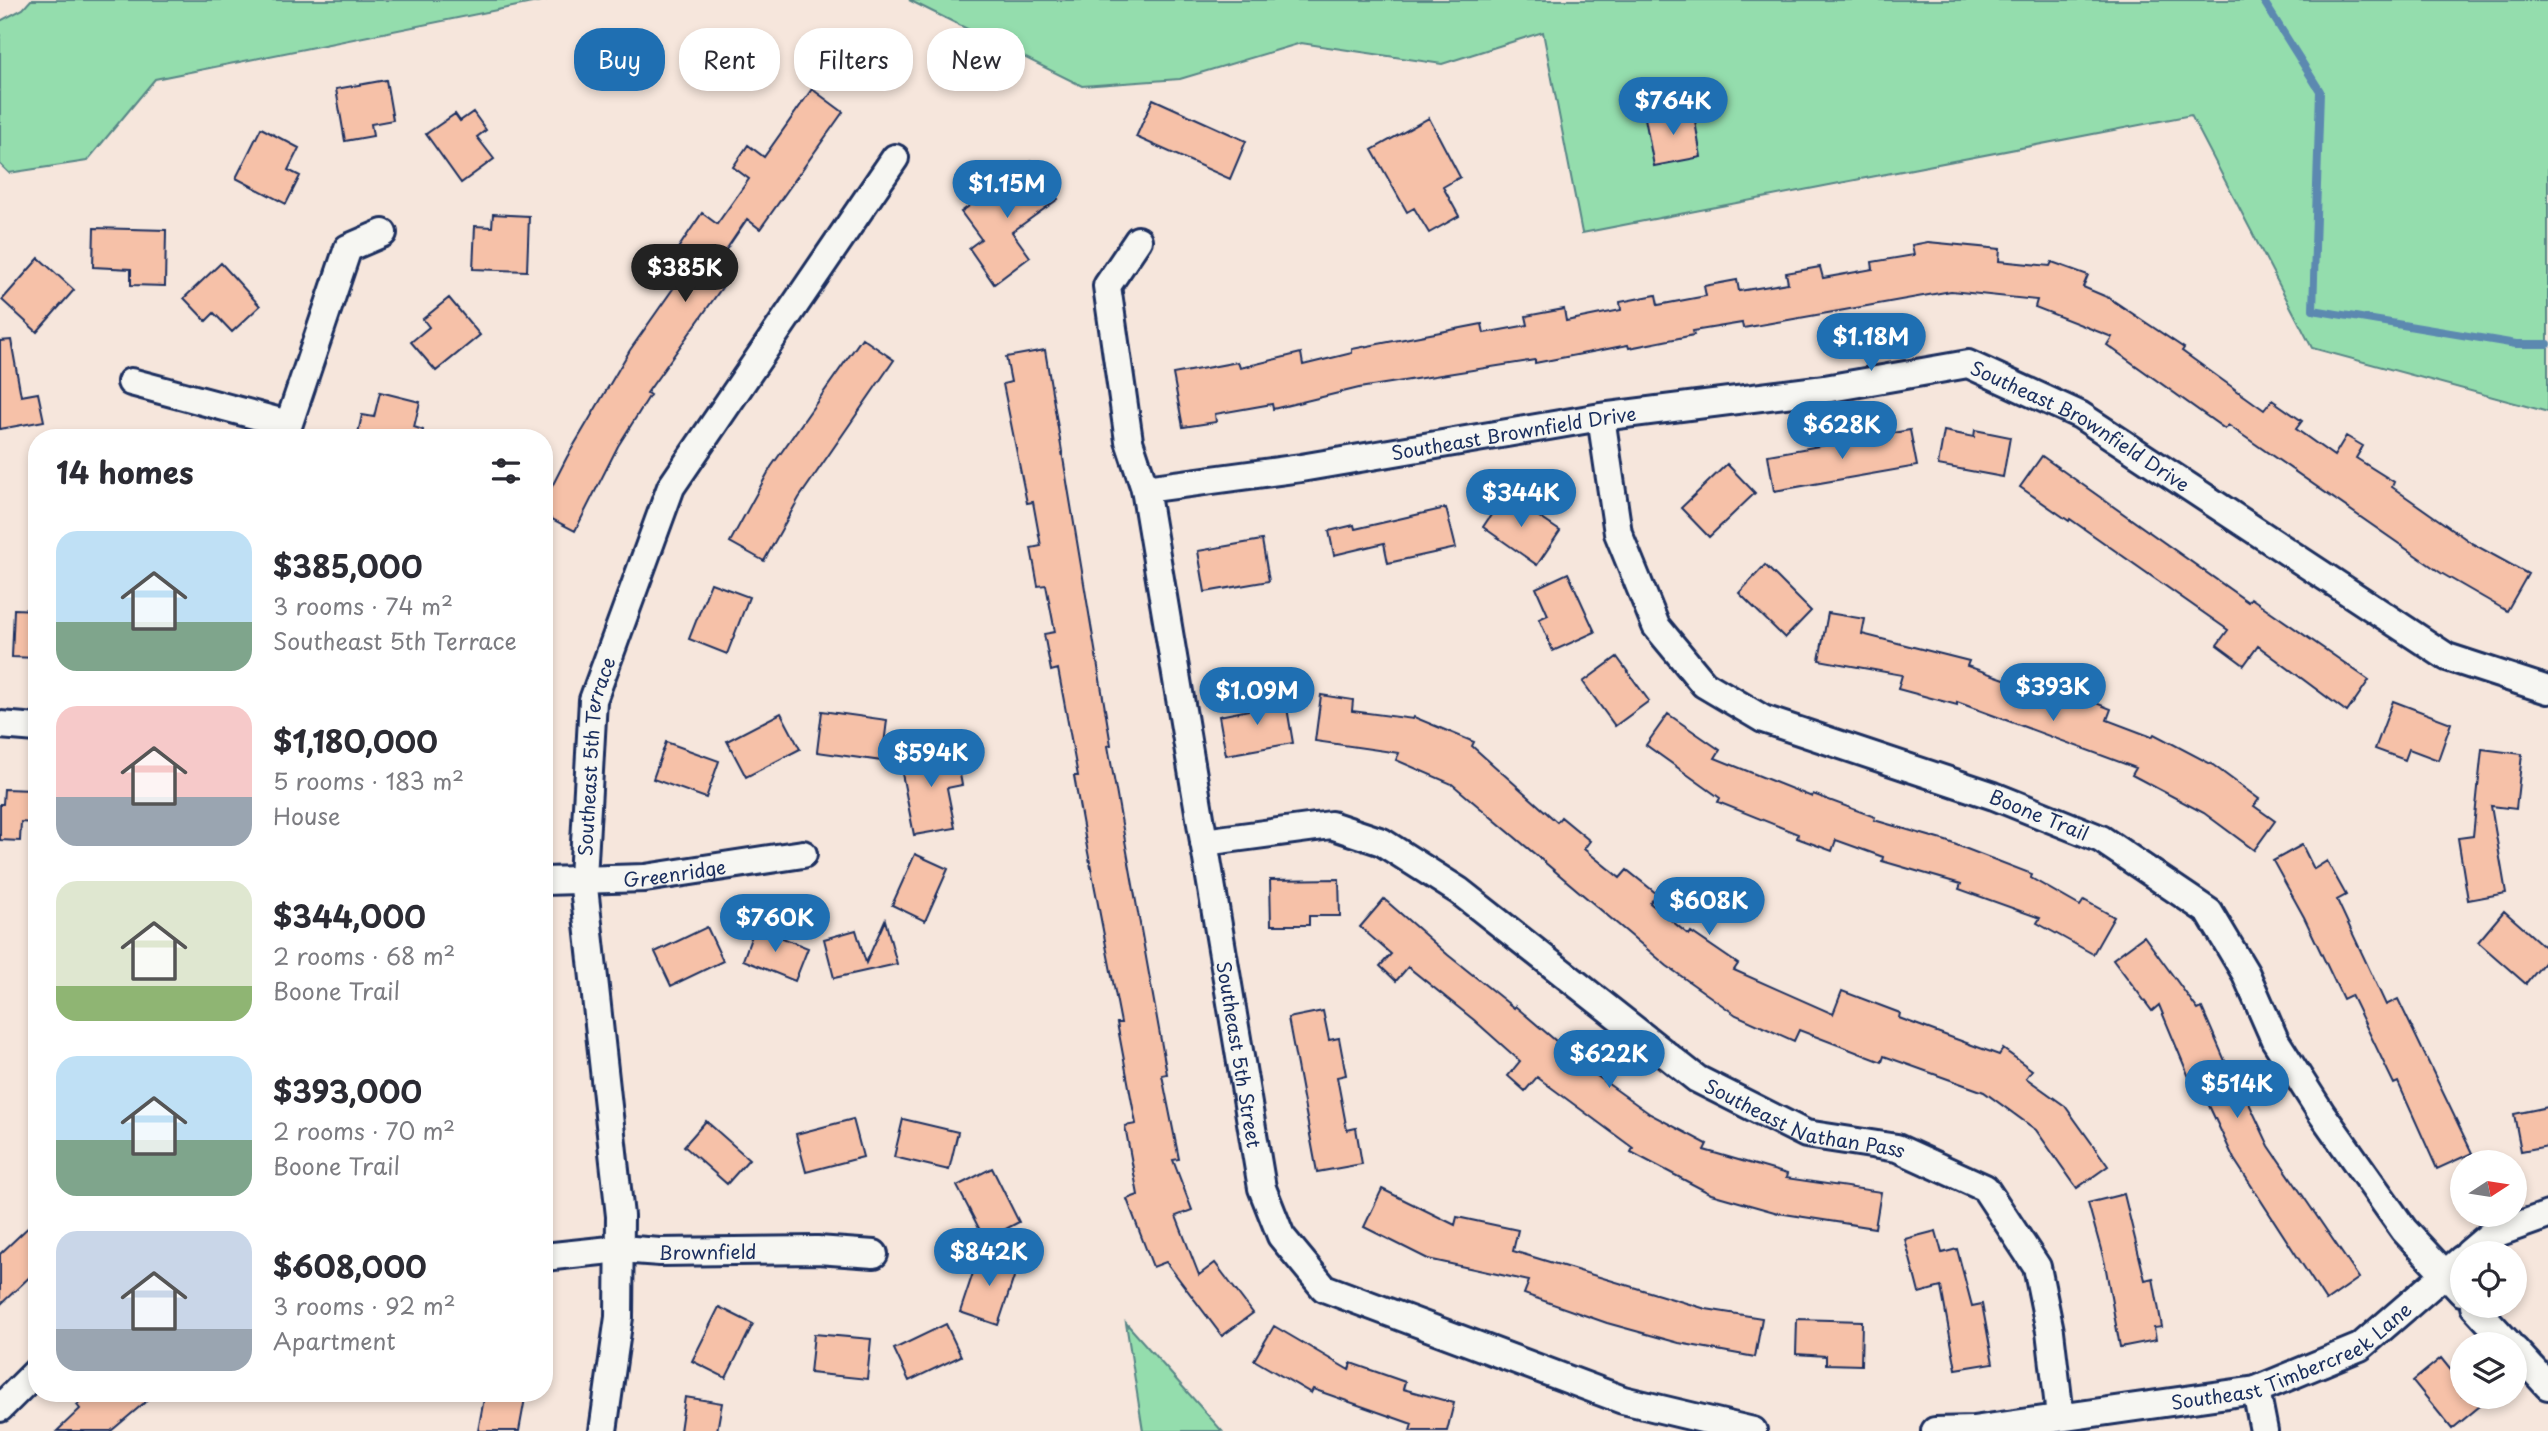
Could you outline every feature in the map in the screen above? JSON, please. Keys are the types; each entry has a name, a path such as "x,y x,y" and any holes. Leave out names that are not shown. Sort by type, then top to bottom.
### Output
{"street":[{"name":"Southeast 5th Terrace","path":"603,1431 619,1317 620,1216 583,878 593,700 671,486 895,158"},
{"path":"287,429 348,248 383,233"},
{"name":"Southeast 5th Street","path":"1138,240 1107,286 1129,442 1146,489 1262,1188 1281,1236 1324,1288 1623,1400 1753,1431"},
{"name":"Southeast Brownfield Drive","path":"1146,489 1301,467 1601,417 1825,389 1968,364 2080,415 2447,657 2548,690"},
{"path":"131,382 280,429"},
{"name":"Boone Trail","path":"1601,417 1618,533 1656,626 1704,684 1763,719 1994,796 2101,839 2209,912 2245,974 2275,1040 2322,1114 2404,1230 2450,1269"},
{"path":"0,725 28,727"},
{"name":"Southeast Nathan Pass","path":"1204,842 1331,825 1382,842 1459,891 1697,1079 1807,1134 1897,1148 1985,1188 2037,1267 2050,1331 2060,1416"},
{"name":"Greenridge","path":"553,880 646,878 803,854"},
{"path":"2483,1241 2489,1236 2548,1214"},
{"name":"Brownfield","path":"553,1256 620,1250 817,1250 873,1254"},
{"name":"Southeast Timbercreek Lane","path":"1935,1431 2256,1390 2360,1347 2450,1280"},
{"path":"2485,1318 2499,1332"},
{"path":"2527,1363 2548,1386"},
{"path":"0,1408 28,1380"},
{"path":"2256,1390 2264,1431"}],"green space":[{"path":"31,0 547,0 155,79 87,161 9,173 0,164 0,21 23,9"},
{"path":"909,0 2548,0 2548,412 2312,348 2191,115 1582,233 1543,32 1442,64 1301,43 1180,79 1082,86 1025,58 1025,28 965,28"},
{"path":"1126,1323 1222,1431 1143,1431"}],"building":[{"path":"386,80 393,120 371,124 373,136 345,141 336,89"},
{"path":"811,91 815,91 843,112 760,229 747,219 713,269 728,279 647,393 650,395 618,446 575,531 553,520 553,484 630,350 677,283 662,272 702,213 717,224 749,179 733,167 748,145 764,157"},
{"path":"1153,99 1246,141 1230,179 1136,137"},
{"path":"1693,109 1701,157 1654,166 1645,118"},
{"path":"473,112 486,130 477,137 494,159 461,183 426,134 455,114 460,121"},
{"path":"1429,118 1460,177 1443,187 1459,216 1429,233 1414,208 1407,212 1372,150"},
{"path":"261,128 299,148 288,170 300,176 286,204 236,178"},
{"path":"1031,161 1058,199 1012,232 1030,257 994,284 969,248 981,239 961,212"},
{"path":"493,214 529,216 527,271 473,269 475,226 492,227"},
{"path":"94,228 166,230 165,286 131,285 131,269 93,267"},
{"path":"1928,242 2000,249 1999,261 2050,266 2052,262 2088,275 2083,287 2109,298 2184,348 2182,351 2264,410 2272,400 2302,421 2296,429 2334,456 2346,436 2363,446 2356,458 2394,482 2392,487 2473,544 2528,574 2507,611 2441,573 2228,425 2225,429 2107,345 2112,337 2035,307 2037,300 1951,291 1743,328 1742,323 1693,331 1694,335 1629,348 1628,345 1535,363 1535,360 1359,388 1273,409 1272,404 1215,414 1216,422 1183,427 1173,374 1238,362 1240,368 1301,353 1303,365 1352,353 1352,349 1482,324 1484,333 1528,325 1526,316 1564,309 1566,321 1621,310 1620,302 1656,295 1658,305 1706,296 1704,286 1737,280 1739,291 1788,283 1786,273 1820,267 1823,278 1873,269 1872,262 1914,255 1912,245"},
{"path":"39,258 74,290 37,332 2,300"},
{"path":"221,263 260,306 232,332 214,313 206,321 184,298"},
{"path":"449,298 480,335 436,371 411,342 429,327 423,319"},
{"path":"862,338 894,360 799,498 764,561 730,542 771,467"},
{"path":"11,340 21,396 38,393 44,421 0,429 0,341"},
{"path":"1045,350 1111,745 1108,746 1167,1074 1162,1075 1179,1159 1173,1160 1192,1210 1176,1216 1199,1275 1215,1263 1253,1313 1222,1336 1166,1262 1153,1267 1127,1199 1138,1195 1125,1126 1136,1124 1117,1023 1121,1023 1074,776 1078,776 1058,669 1051,671 1044,634 1055,632 1046,585 1038,586 1031,548 1041,546 1033,502 1027,503 1003,384 1011,382 1006,357"},
{"path":"380,392 420,402 414,427 420,429 359,429 362,415 374,417"},
{"path":"1910,430 1917,466 1774,491 1768,455"},
{"path":"1975,430 2010,437 2003,477 1938,465 1944,431 1974,437"},
{"path":"2042,456 2248,602 2251,598 2369,680 2347,712 2258,646 2244,665 2217,645 2228,630 2020,487"},
{"path":"1727,464 1755,493 1709,537 1681,508"},
{"path":"1505,494 1560,531 1537,565 1483,527"},
{"path":"1446,508 1456,548 1388,563 1384,543 1334,555 1329,531 1354,525 1355,529"},
{"path":"1262,540 1269,581 1205,592 1198,551"},
{"path":"1765,565 1811,611 1785,638 1739,593"},
{"path":"1568,573 1595,632 1553,651 1539,619 1548,615 1536,588"},
{"path":"711,583 749,597 727,654 689,639"},
{"path":"14,609 28,610 28,658 12,657"},
{"path":"1828,613 1865,619 1862,634 1969,661 1967,666 2073,703 2076,695 2111,709 2107,720 2152,737 2154,734 2213,765 2259,799 2254,806 2275,821 2254,850 2204,813 2132,775 2136,768 1957,702 1957,705 1898,689 1902,675 1819,660"},
{"path":"1617,657 1649,701 1615,726 1583,682"},
{"path":"1321,695 1353,700 1352,711 1414,717 1474,742 1472,746 1557,822 1561,817 1590,841 1584,849 1620,878 1627,870 1657,894 1650,903 1689,935 1691,932 1738,964 1734,970 1833,1014 1842,991 1900,1013 1899,1018 1999,1055 2003,1049 2032,1070 2026,1078 2065,1106 2108,1166 2077,1188 2036,1130 1984,1092 1884,1056 1882,1062 1799,1030 1794,1041 1736,1015 1667,966 1452,784 1396,760 1399,753 1315,741"},
{"path":"1285,696 1293,743 1226,755 1219,716 1249,710 1248,702"},
{"path":"2393,701 2451,723 2438,760 2409,749 2405,760 2375,749"},
{"path":"822,711 887,720 882,761 817,752"},
{"path":"781,713 800,749 746,777 727,741"},
{"path":"1668,714 1720,750 1715,758 1812,797 1813,794 1875,817 1874,820 1946,841 2032,874 2031,878 2080,906 2084,900 2114,917 2093,954 2037,923 2040,918 1959,889 1961,884 1882,861 1883,857 1836,840 1832,851 1797,838 1798,834 1718,802 1720,798 1646,745"},
{"path":"666,742 719,761 706,798 653,779"},
{"path":"955,748 962,785 947,788 955,828 914,835 899,758"},
{"path":"2482,749 2522,754 2516,809 2491,806 2506,893 2468,900 2458,838 2473,836"},
{"path":"4,789 28,790 28,823 21,822 20,841 0,840 0,804 3,804"},
{"path":"2302,845 2314,869 2327,861 2346,895 2337,900 2386,1005 2398,999 2471,1150 2450,1150 2450,1163 2437,1169 2398,1082 2394,1084 2351,995 2343,999 2304,917 2273,861"},
{"path":"915,854 948,869 925,921 892,905"},
{"path":"1339,879 1340,916 1309,916 1309,925 1271,925 1270,880"},
{"path":"1384,899 1448,955 1514,1008 1515,1006 1563,1047 1561,1050 1650,1114 1707,1144 1704,1150 1787,1174 1786,1178 1881,1192 1875,1228 1778,1213 1711,1194 1631,1152 1633,1148 1537,1077 1525,1091 1508,1076 1520,1061 1474,1020 1408,967 1396,981 1380,966 1391,954 1360,927"},
{"path":"2504,911 2548,950 2548,958 2526,984 2478,942"},
{"path":"885,920 897,964 834,978 824,939 856,930 866,963"},
{"path":"707,927 723,961 671,986 655,952"},
{"path":"755,927 808,948 795,981 743,960"},
{"path":"2144,936 2198,1010 2202,1008 2235,1084 2239,1082 2269,1146 2359,1278 2326,1301 2234,1159 2197,1080 2191,1082 2159,1005 2152,1011 2113,959"},
{"path":"1323,1011 1329,1040 1339,1038 1346,1075 1337,1077 1347,1130 1356,1128 1362,1164 1317,1172 1288,1018"},
{"path":"2548,1107 2548,1146 2521,1150 2514,1114"},
{"path":"853,1119 863,1157 806,1172 796,1134"},
{"path":"903,1119 958,1132 949,1170 894,1157"},
{"path":"706,1121 749,1159 727,1184 684,1146"},
{"path":"992,1168 1019,1222 985,1240 957,1186"},
{"path":"1382,1189 1455,1225 1457,1217 1518,1230 1513,1251 1706,1309 1762,1318 1755,1357 1679,1343 1607,1323 1524,1294 1529,1281 1428,1259 1364,1227"},
{"path":"2124,1194 2145,1280 2153,1278 2162,1327 2154,1328 2156,1340 2120,1347 2105,1264 2088,1203"},
{"path":"28,1228 28,1279 0,1305 0,1254"},
{"path":"1936,1231 1942,1253 1957,1249 1972,1306 1982,1304 1993,1363 1956,1369 1941,1287 1919,1293 1905,1239"},
{"path":"980,1252 1018,1265 998,1325 960,1312"},
{"path":"719,1307 753,1324 726,1378 692,1361"},
{"path":"1797,1319 1862,1321 1861,1365 1826,1364 1826,1356 1796,1354"},
{"path":"946,1324 961,1356 909,1381 894,1349"},
{"path":"1274,1326 1349,1370 1351,1363 1405,1382 1403,1389 1454,1403 1447,1431 1410,1431 1412,1424 1313,1389 1311,1393 1254,1360"},
{"path":"814,1334 871,1339 867,1379 810,1373"},
{"path":"2441,1358 2450,1369 2450,1409 2476,1409 2452,1429 2413,1381"},
{"path":"685,1397 722,1403 717,1431 680,1431"},
{"path":"80,1402 145,1402 111,1431 57,1431 80,1409 77,1405"},
{"path":"483,1402 524,1402 519,1431 478,1431"}],"waterway":[{"path":"2263,0 2320,91 2313,310 2516,344 2548,344"}]}
